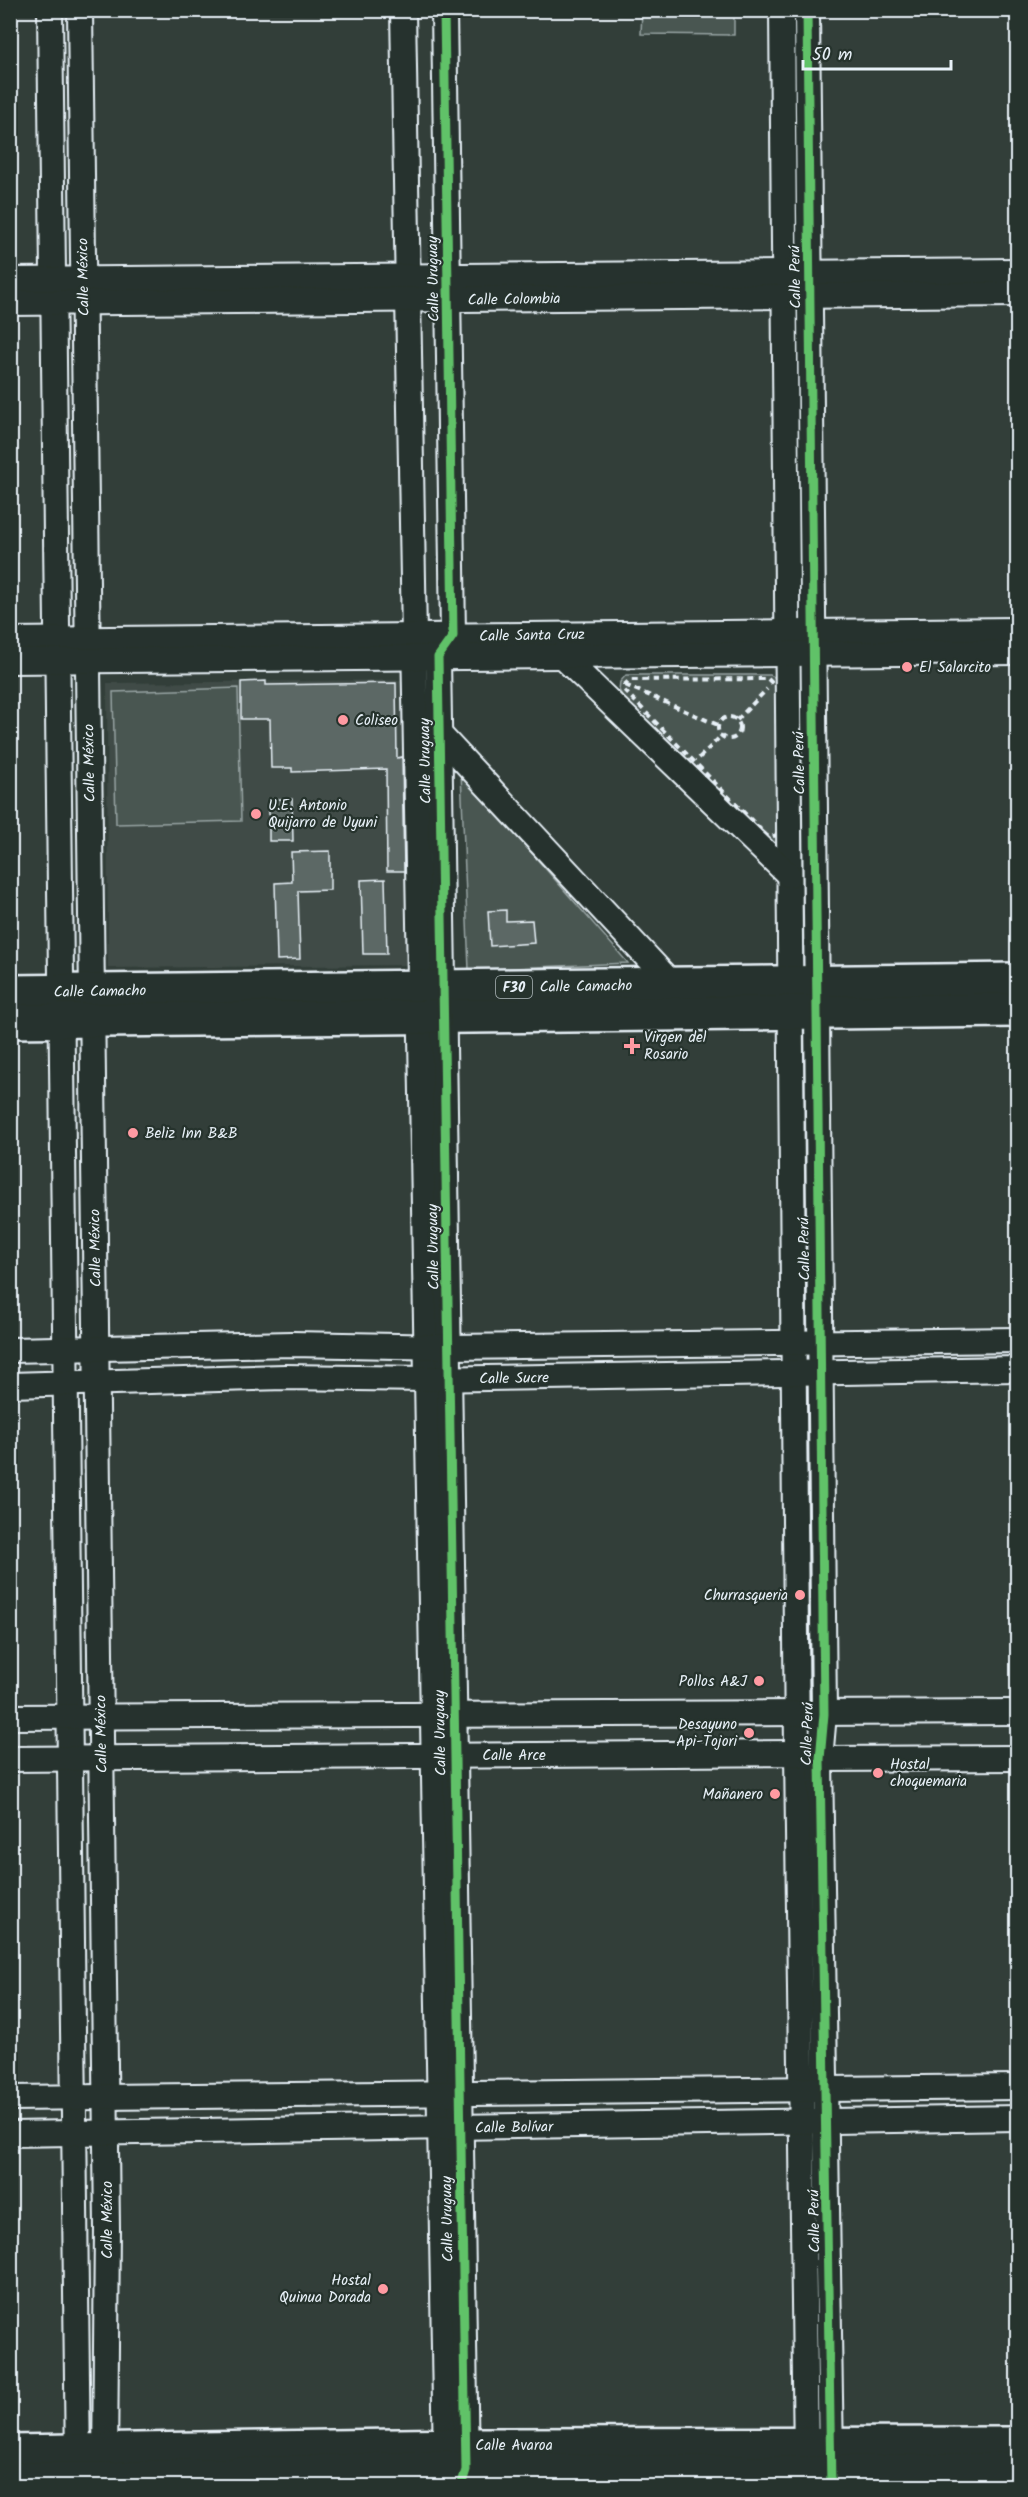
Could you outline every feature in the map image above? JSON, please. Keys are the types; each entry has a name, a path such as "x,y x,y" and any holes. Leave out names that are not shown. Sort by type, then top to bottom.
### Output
{"main road":[{"name":"Calle Camacho","path":"10,1021 77,1006 804,998 1017,980"},
{"name":"Calle Camacho","path":"432,1002 673,985 804,998 1017,1010"},
{"name":"Calle Camacho","path":"10,992 77,1006"},
{"name":"Calle Avaroa","path":"819,2468 1017,2444"},
{"name":"Calle Avaroa","path":"10,2452 91,2472"},
{"name":"Calle Avaroa","path":"10,2479 91,2472 456,2467 1017,2469"}],"street":[{"name":"Calle México","path":"50,10 58,650 97,1384 106,2133 91,2472"},
{"name":"Calle México","path":"80,10 88,650 66,1384 74,2134 91,2472"},
{"name":"Calle Uruguay","path":"403,10 409,288 423,650 432,1002 456,2467"},
{"name":"Calle Uruguay","path":"444,10 453,636"},
{"name":"Calle Perú","path":"782,10 789,875 804,998 820,1344 824,1714 808,1756 802,2091 819,2468"},
{"name":"Calle Perú","path":"807,10 813,643 795,1374 798,1714 808,1756 828,2122 819,2468"},
{"name":"Calle Colombia","path":"810,285 1017,271"},
{"name":"Calle Colombia","path":"10,280 55,291 810,285 1017,294"},
{"name":"Calle Colombia","path":"10,303 55,291"},
{"name":"Calle Santa Cruz","path":"10,640 58,650 423,650 562,656 1017,630"},
{"name":"Calle Santa Cruz","path":"423,650 453,636 788,644"},
{"name":"Calle Santa Cruz","path":"813,643 1017,652"},
{"name":"Calle Santa Cruz","path":"10,662 58,650"},
{"name":"Calle Uruguay","path":"423,650 440,735 432,1002"},
{"path":"562,656 789,875"},
{"path":"440,735 673,985"},
{"name":"Calle Sucre","path":"10,1350 292,1344 438,1347 1017,1340"},
{"name":"Calle Sucre","path":"10,1385 285,1377 438,1379 1017,1369"},
{"path":"10,1717 1017,1712"},
{"name":"Calle Arce","path":"10,1760 444,1756 1017,1758"},
{"path":"10,2098 827,2091 1017,2087"},
{"name":"Calle Bolívar","path":"10,2134 1017,2118"}],"path":[{"path":"768,679 774,682 776,687 779,818 776,835 767,836 627,695 624,685 630,681 768,679"},
{"path":"737,720 774,682"},
{"path":"624,685 718,725 722,735 730,739 737,736 741,729 737,720 727,716 718,725"},
{"path":"694,763 722,735"}],"shaded area":[{"path":"642,11 734,11 734,35 641,34"},
{"path":"626,675 770,675 778,679 781,841 776,845 769,844 623,697 619,690 620,682"},
{"name":"U.E. Antonio Quijarro de Uyuni","path":"405,680 406,965 108,968 107,683"},
{"path":"238,688 241,821 116,824 113,692"},
{"path":"461,772 628,963 469,970"}],"building":[{"path":"266,681 266,685 396,683 397,758 402,757 404,871 387,871 386,769 292,772 292,768 271,768 270,719 241,719 241,682"},
{"path":"269,799 292,799 293,841 269,841"},
{"path":"330,851 330,890 298,891 300,959 277,960 275,883 292,882 291,852"},
{"path":"385,879 387,954 363,954 361,880"},
{"path":"506,910 506,921 532,920 534,943 490,946 488,911"}],"cycle path":[{"path":"444,10 453,636 438,657 466,2470 461,2486"},
{"path":"807,10 824,1714 820,1759 831,2486"}],"place":[{"name":"El Salarcito","path":"907,667"},
{"name":"Coliseo","path":"343,720"},
{"name":"U.E. Antonio Quijarro de Uyuni","path":"256,814"},
{"name":"Virgen del Rosario","path":"632,1046"},
{"name":"Beliz Inn B&B","path":"133,1133"},
{"name":"Churrasqueria","path":"800,1595"},
{"name":"Pollos A&J","path":"759,1681"},
{"name":"Desayuno Api-Tojori","path":"749,1733"},
{"name":"Hostal choquemaria","path":"878,1773"},
{"name":"Mañanero","path":"775,1794"},
{"name":"Hostal Quinua Dorada","path":"383,2289"}]}
